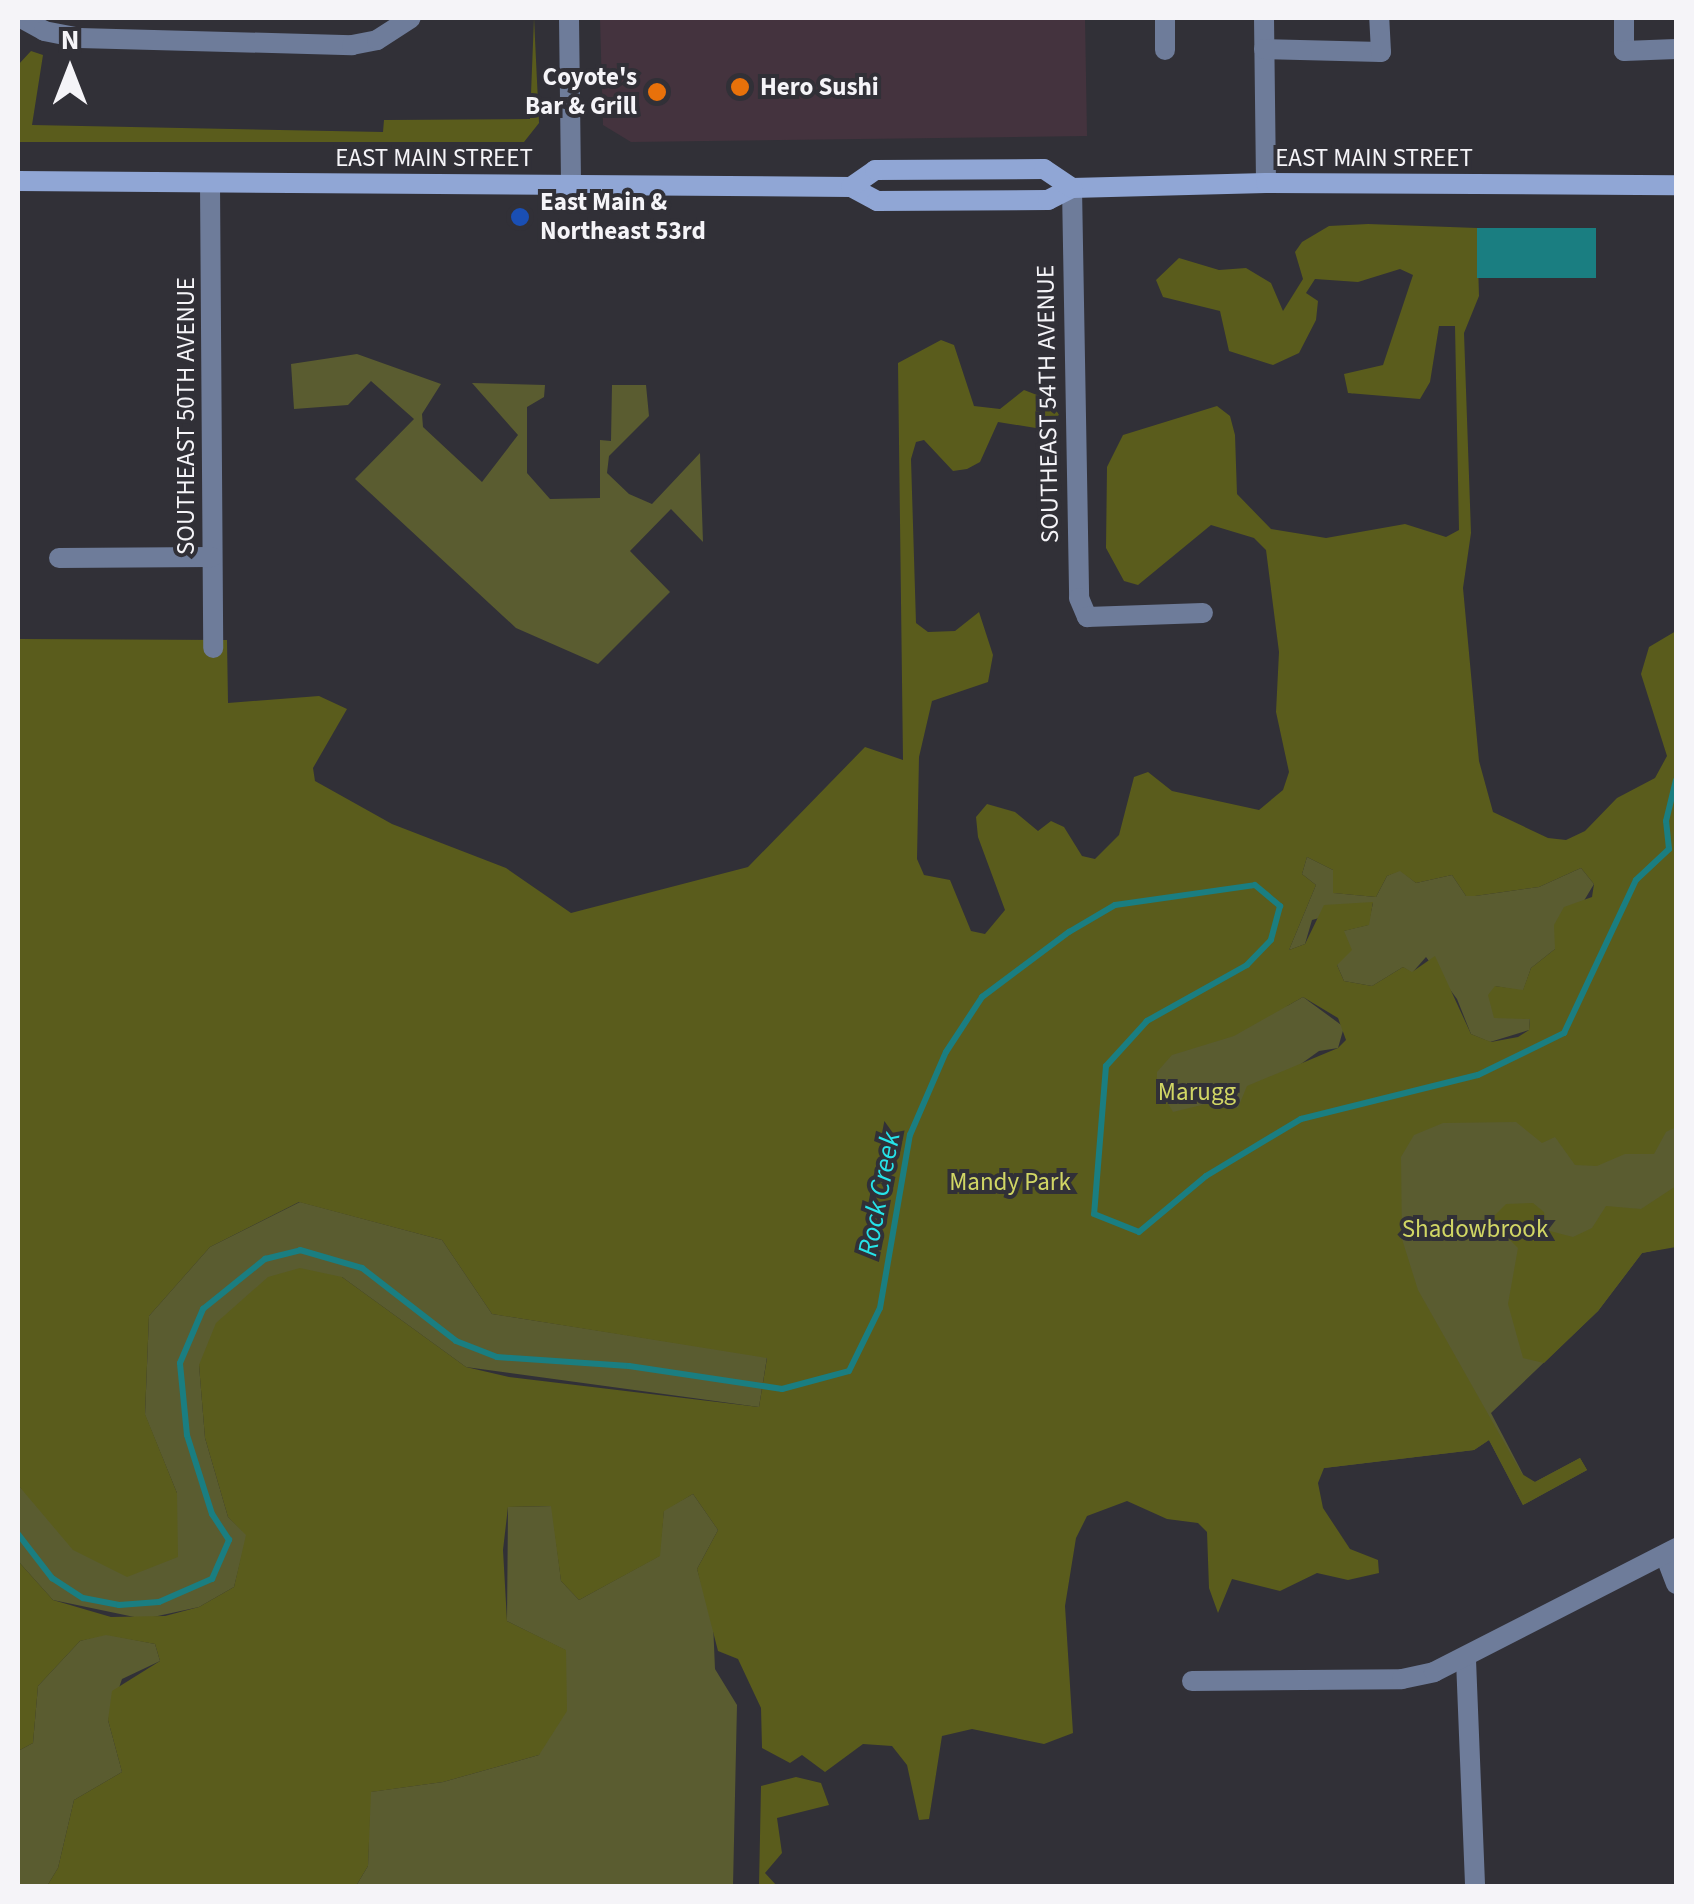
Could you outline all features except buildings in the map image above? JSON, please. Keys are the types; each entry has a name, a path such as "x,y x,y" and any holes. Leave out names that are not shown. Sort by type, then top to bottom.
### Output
{"main road":[{"name":"EAST MAIN STREET","path":"851,187 876,170 1044,169 1072,188"},
{"name":"EAST MAIN STREET","path":"18,181 851,187 877,201 1048,200 1072,188 1266,183 1676,185"}],"street":[{"path":"21,18 44,32 79,38 352,46 377,40 411,18"},
{"path":"569,18 571,182"},
{"path":"1164,18 1165,50"},
{"path":"1264,18 1266,183"},
{"path":"1264,49 1380,52 1379,18"},
{"path":"1624,18 1624,50 1676,49"},
{"name":"SOUTHEAST 50TH AVENUE","path":"210,184 213,648"},
{"name":"SOUTHEAST 54TH AVENUE","path":"1072,188 1075,561 1087,618 1203,613"},
{"path":"59,558 212,557"},
{"path":"1192,1681 1402,1679 1466,1660 1670,1551 1676,1584"},
{"path":"1466,1660 1475,1886"}],"shaded area":[{"path":"600,18 1085,18 1087,136 631,142 603,125"}],"green space":[{"path":"534,18 539,123 524,142 18,142 18,65 31,51 43,55 32,125 383,132 384,120 530,119"},
{"name":"Mandy Park","path":"1329,226 1477,228 1479,296 1464,333 1471,533 1463,588 1479,761 1493,812 1548,838 1566,840 1585,831 1617,798 1655,778 1667,756 1641,674 1649,647 1676,631 1676,1127 1666,1132 1654,1154 1625,1154 1597,1166 1575,1165 1555,1137 1542,1143 1516,1122 1443,1123 1414,1135 1401,1157 1402,1239 1418,1290 1522,1474 1535,1482 1580,1458 1587,1470 1523,1505 1489,1440 1474,1450 1324,1468 1318,1483 1323,1508 1350,1549 1378,1560 1379,1573 1348,1580 1317,1573 1280,1591 1232,1579 1218,1613 1209,1588 1207,1532 1198,1523 1167,1519 1127,1501 1087,1516 1076,1538 1065,1606 1073,1733 1044,1744 972,1729 942,1736 929,1819 919,1820 907,1765 892,1746 863,1744 825,1772 802,1755 790,1763 762,1748 761,1708 738,1659 718,1651 697,1569 718,1530 693,1494 664,1511 660,1556 579,1600 561,1581 551,1506 508,1507 503,1550 507,1621 566,1650 567,1711 539,1755 443,1782 371,1792 368,1866 356,1886 47,1886 58,1868 74,1800 122,1772 108,1720 112,1691 160,1661 155,1644 106,1635 80,1641 38,1686 33,1743 18,1751 18,1561 53,1600 111,1617 165,1616 199,1607 234,1587 246,1535 228,1517 205,1438 199,1365 216,1323 268,1277 300,1268 342,1277 466,1367 509,1377 759,1407 767,1358 492,1314 442,1240 299,1202 210,1247 149,1316 145,1414 177,1493 178,1557 127,1577 73,1550 18,1485 18,639 227,640 228,703 319,696 347,709 313,768 315,781 392,824 506,868 571,913 748,867 865,747 903,760 898,363 941,340 954,345 974,406 1000,409 1024,390 1050,400 1059,415 1042,429 998,422 980,462 967,469 953,471 924,440 916,442 911,459 916,623 928,632 955,631 979,612 993,655 988,682 932,701 919,757 917,859 924,875 950,880 971,931 985,934 1005,910 978,837 976,817 987,804 1015,812 1038,831 1051,821 1064,827 1082,856 1095,859 1119,835 1134,777 1148,772 1172,791 1259,810 1283,790 1289,772 1276,712 1279,652 1266,550 1254,538 1211,525 1138,585 1124,581 1106,548 1107,467 1123,435 1217,406 1230,416 1235,435 1237,494 1271,529 1326,538 1405,524 1446,537 1459,530 1455,326 1439,326 1430,382 1420,399 1348,393 1344,374 1383,365 1413,275 1400,269 1358,282 1315,279 1306,293 1318,301 1316,320 1299,353 1273,365 1229,351 1220,311 1163,297 1156,280 1179,258 1219,270 1246,268 1271,283 1283,311 1303,279 1295,252 1302,242","holes":["1307,857 1333,870 1333,893 1376,897 1387,876 1400,871 1416,883 1452,875 1466,896 1539,887 1581,868 1594,884 1592,897 1564,907 1554,925 1555,949 1531,968 1523,990 1495,986 1488,995 1494,1018 1530,1019 1529,1030 1518,1037 1491,1042 1471,1034 1435,956 1412,972 1403,967 1372,986 1344,981 1337,965 1352,950 1344,931 1369,925 1373,902 1324,905 1305,944 1289,950 1316,885 1302,874","1303,997 1338,1018 1346,1040 1338,1048 1247,1086 1238,1108 1218,1101 1173,1112 1157,1085 1157,1072 1172,1055 1234,1036"]},
{"path":"357,354 441,384 422,414 423,427 482,482 518,435 472,383 545,385 544,397 527,407 527,473 550,499 600,498 600,440 611,441 612,385 646,385 649,416 609,456 607,473 629,494 652,504 700,453 703,542 671,509 630,551 670,592 598,664 516,628 355,479 414,419 371,381 348,405 294,409 291,364"},
{"name":"Shadowbrook","path":"1676,838 1676,1246 1642,1253 1598,1311 1491,1413 1525,1478 1535,1482 1580,1458 1587,1470 1523,1505 1489,1440 1474,1450 1324,1468 983,1027 1287,1006 1303,997 1344,1027 1338,1048 1319,1051 1287,1074 1328,1119 1562,1040"},
{"path":"1307,857 1333,870 1334,893 1376,897 1387,876 1400,870 1416,883 1452,875 1466,896 1539,887 1581,868 1594,884 1555,949 1531,968 1523,991 1495,986 1530,1018 1529,1030 1490,1042 1471,1034 1457,999 1426,957 1412,973 1403,967 1372,986 1344,981 1337,965 1343,931 1368,925 1373,903 1312,920 1305,944 1289,950 1316,885 1302,874"},
{"path":"1676,1186 1676,1247 1642,1253 1598,1311 1544,1363 1523,1358 1508,1304 1518,1248 1506,1236 1492,1239 1488,1222 1506,1204 1533,1203 1544,1212 1546,1230 1573,1237 1592,1228 1606,1206 1641,1209"},
{"path":"300,1202 442,1240 492,1314 767,1357 759,1407 466,1367 342,1277 199,1365 205,1438 228,1517 247,1535 234,1587 199,1607 144,1619 53,1600 18,1561 18,1485 28,1495 177,1493 145,1415 149,1316 210,1247"},
{"path":"693,1494 718,1530 697,1569 713,1622 715,1669 737,1705 733,1886 356,1886 368,1866 370,1792 443,1782 539,1755 565,1650 507,1621 508,1507 552,1506 561,1581 579,1600 659,1556 664,1510"},
{"path":"105,1634 155,1644 160,1661 122,1679 108,1720 122,1772 74,1800 58,1868 47,1886 18,1886 18,1751 33,1743 38,1686 80,1641"},
{"path":"796,1777 821,1783 829,1805 777,1818 782,1853 765,1873 777,1886 759,1886 761,1786"}],"water":[{"path":"1477,228 1596,228 1596,278 1477,278"}],"waterway":[{"path":"1669,849 1666,821 1676,780"},
{"name":"Rock Creek","path":"18,1534 52,1578 83,1598 119,1605 159,1602 212,1579 229,1540 212,1514 187,1435 180,1363 203,1309 265,1259 300,1250 362,1268 456,1341 497,1357 629,1366 782,1389 849,1371 880,1308 910,1135 946,1052 982,997 1069,932 1115,905 1255,885 1280,906 1271,940 1247,965 1147,1021 1106,1066 1094,1214 1139,1232 1206,1176 1301,1119 1478,1075 1564,1033 1636,880 1669,849"}],"place":[{"name":"Hero Sushi","path":"740,87"},
{"name":"Coyote's Bar & Grill","path":"657,92"},
{"name":"East Main & Northeast 53rd","path":"520,217"}],"park label":[{"name":"Marugg","path":"1197,1092"}]}
